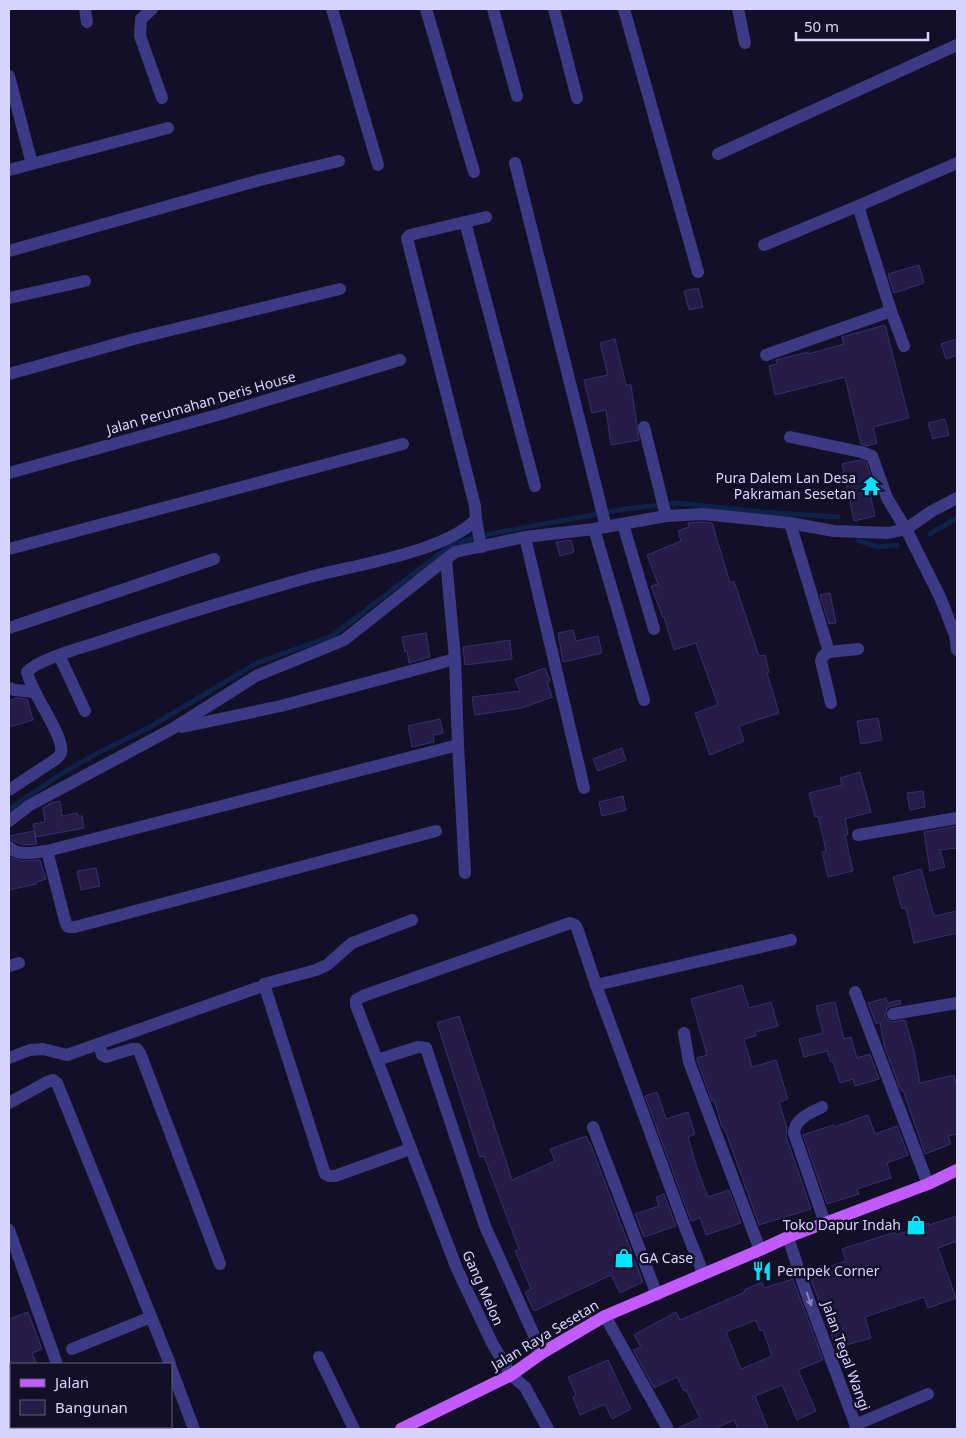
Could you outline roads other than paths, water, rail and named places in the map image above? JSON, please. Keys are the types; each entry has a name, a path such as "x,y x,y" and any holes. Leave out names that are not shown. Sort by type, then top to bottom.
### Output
{"main road":[{"name":"Jalan Raya Sesetan","path":"401,1429 414,1426 511,1375 542,1353 606,1316 788,1237 928,1184 957,1170"}],"street":[{"path":"152,9 141,19 140,36 162,98"},
{"path":"332,9 378,165"},
{"path":"426,9 474,172"},
{"path":"493,9 517,96"},
{"path":"554,9 577,98"},
{"path":"624,9 698,272"},
{"path":"738,9 745,43"},
{"path":"718,154 957,46"},
{"path":"9,76 32,164"},
{"path":"9,170 168,128"},
{"path":"9,251 223,190 339,160"},
{"path":"515,163 644,700"},
{"path":"764,245 957,163"},
{"path":"858,206 904,346"},
{"path":"481,545 476,506 407,238 410,235 486,217"},
{"path":"465,222 535,486"},
{"path":"9,298 85,281"},
{"path":"9,374 134,339 340,290"},
{"path":"766,355 891,311"},
{"name":"Jalan Perumahan Deris House","path":"9,473 221,414 400,360"},
{"path":"644,426 664,509"},
{"path":"790,438 861,452 872,456 887,498 906,529 940,597 955,635 957,650"},
{"path":"9,549 403,444"},
{"path":"9,821 30,805 172,729 256,676 344,640 455,552 602,521 623,524 664,509 790,523 834,531 888,533 906,529 932,511 957,498"},
{"path":"9,790 56,759 61,750 58,738 34,692 27,672 31,668 59,655 178,615 309,577 424,548 453,536 477,522"},
{"path":"790,523 829,652"},
{"path":"623,524 654,630"},
{"path":"525,538 584,788"},
{"path":"9,628 214,559"},
{"path":"446,559 455,659 465,873"},
{"path":"831,703 822,661 823,656 829,652 858,649"},
{"path":"59,655 85,711"},
{"path":"172,729 281,706 455,659"},
{"path":"9,688 34,692"},
{"path":"9,847 15,852 22,854 47,851 458,745"},
{"path":"858,835 957,818"},
{"path":"47,851 66,924 68,927 75,927 436,831"},
{"path":"410,1149 335,1176 325,1174 264,984 327,966 352,943 412,920"},
{"name":"Gang Melon","path":"548,1429 525,1387 511,1375 492,1343 457,1268 410,1149 356,1000 566,924 572,924 577,928 596,985"},
{"path":"704,1273 683,1222 596,985 791,940"},
{"path":"9,1058 30,1050 44,1049 67,1056 257,988"},
{"path":"856,992 928,1184"},
{"path":"893,1014 957,1003"},
{"path":"684,1033 689,1062 760,1250"},
{"path":"98,1044 106,1058 132,1049 137,1049 140,1053 220,1264"},
{"path":"377,1060 418,1047 426,1048 485,1226 542,1353"},
{"path":"9,1103 47,1082 53,1080 57,1083 170,1363"},
{"path":"822,1107 800,1119 794,1127 794,1133 824,1223"},
{"path":"593,1127 657,1295"},
{"path":"9,1230 37,1320 57,1363"},
{"name":"Jalan Tegal Wangi","path":"788,1237 806,1292 856,1427"},
{"path":"606,1316 668,1429"},
{"path":"72,1349 150,1317"},
{"path":"319,1357 354,1429"},
{"path":"172,1371 194,1429"},
{"path":"856,1427 928,1394"}],"waterway":[{"path":"9,809 64,772 148,728 257,663 332,636 451,545 484,535 625,509 678,503 763,512 838,517"},
{"path":"930,534 957,518"},
{"path":"859,541 878,547 897,545"}],"place":[{"name":"Pura Dalem Lan Desa Pakraman Sesetan","path":"871,486"},
{"name":"Toko Dapur Indah","path":"916,1225"},
{"name":"GA Case","path":"624,1258"},
{"name":"Pempek Corner","path":"762,1271"}]}
